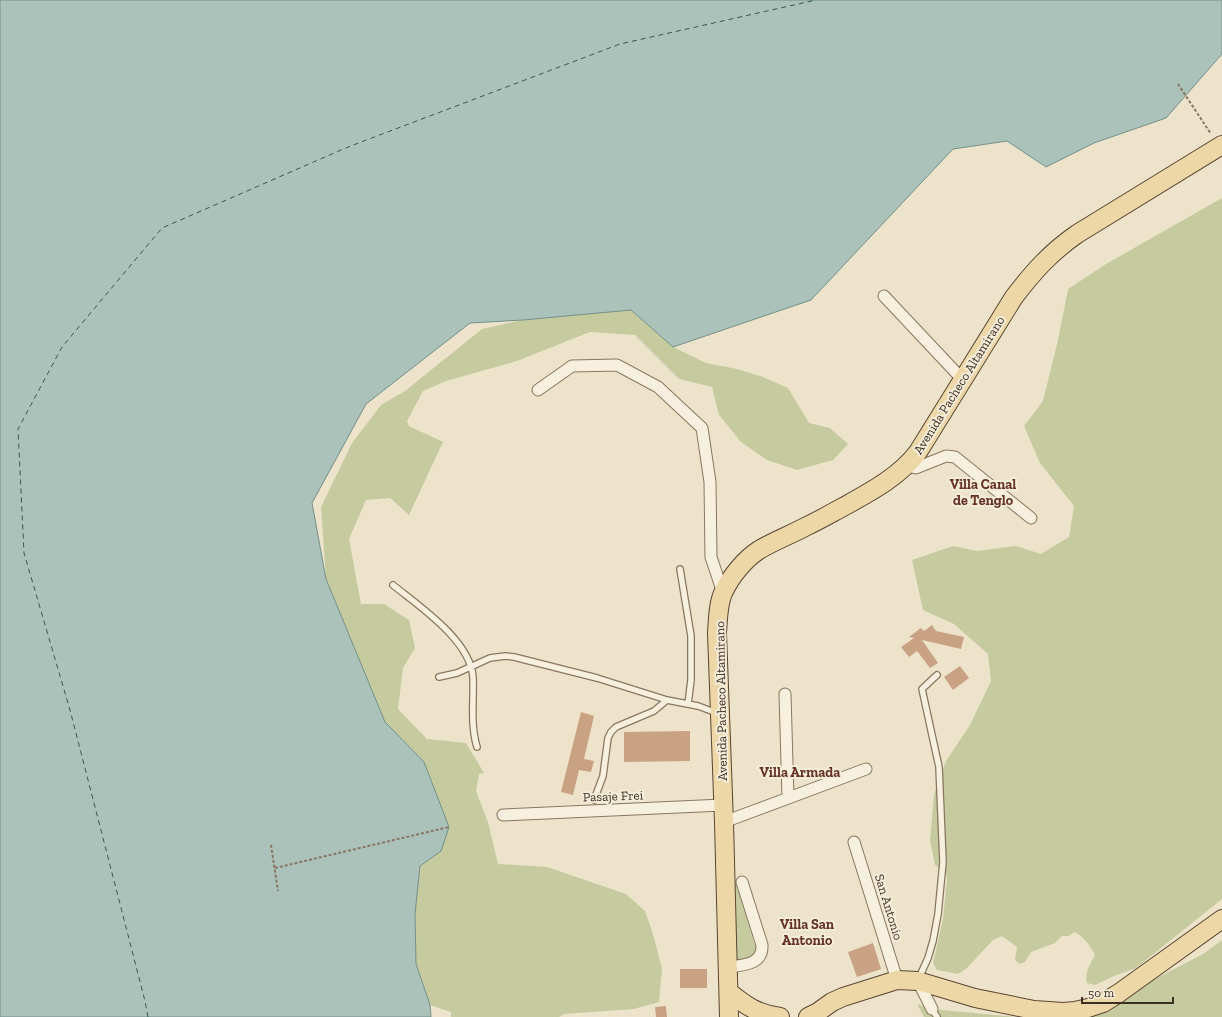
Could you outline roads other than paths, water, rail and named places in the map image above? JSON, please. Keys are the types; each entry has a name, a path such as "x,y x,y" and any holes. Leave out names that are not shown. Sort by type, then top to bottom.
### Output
{"main road":[{"name":"Avenida Pacheco Altamirano","path":"729,1017 724,813 717,633 723,593 730,581 748,559 759,550 862,497 886,482 907,466 918,452 1014,297 1027,280 1058,247 1220,146"},
{"path":"728,992 751,1009 779,1017 832,1002 897,980 918,981 975,998 1034,1010 1063,1012 1075,1011 1103,1003 1119,993 1222,919"},
{"path":"808,1017 832,1002"}],"street":[{"path":"884,296 963,380"},
{"path":"538,390 572,366 617,365 658,387 702,428 710,482 711,557 723,593"},
{"path":"907,466 916,468 946,456 955,457 1031,518"},
{"path":"785,694 788,798"},
{"name":"Pasaje Frei","path":"503,815 724,813 788,798 866,769"},
{"name":"San Antonio","path":"854,842 897,980"},
{"path":"728,967 753,962 759,958 762,951 762,945 742,882"},
{"path":"918,981 935,1013"}],"lane":[{"path":"680,569 691,636 692,668 688,704"},
{"path":"393,584 440,624 451,635 468,657 473,677 473,723 474,738 477,746"},
{"path":"439,677 457,673 490,658 505,656 514,657 597,678 668,700 706,708 720,714"},
{"path":"918,981 928,958 933,941 938,914 943,862 939,767 922,689 938,675"},
{"path":"594,800 602,776 608,738 611,732 616,726 654,711 668,700"}],"water":[{"path":"0,0 1222,0 1222,54 1166,118 1094,143 1046,167 1007,141 953,149 811,300 673,347 631,310 523,320 470,323 366,404 312,503 326,579 385,722 424,762 449,827 441,851 420,866 415,914 416,964 430,1005 431,1017 0,1017"}],"district":[{"name":"Villa Canal de Tenglo","path":"983,492"},
{"name":"Villa Armada","path":"800,772"},
{"name":"Villa San Antonio","path":"807,932"}]}
